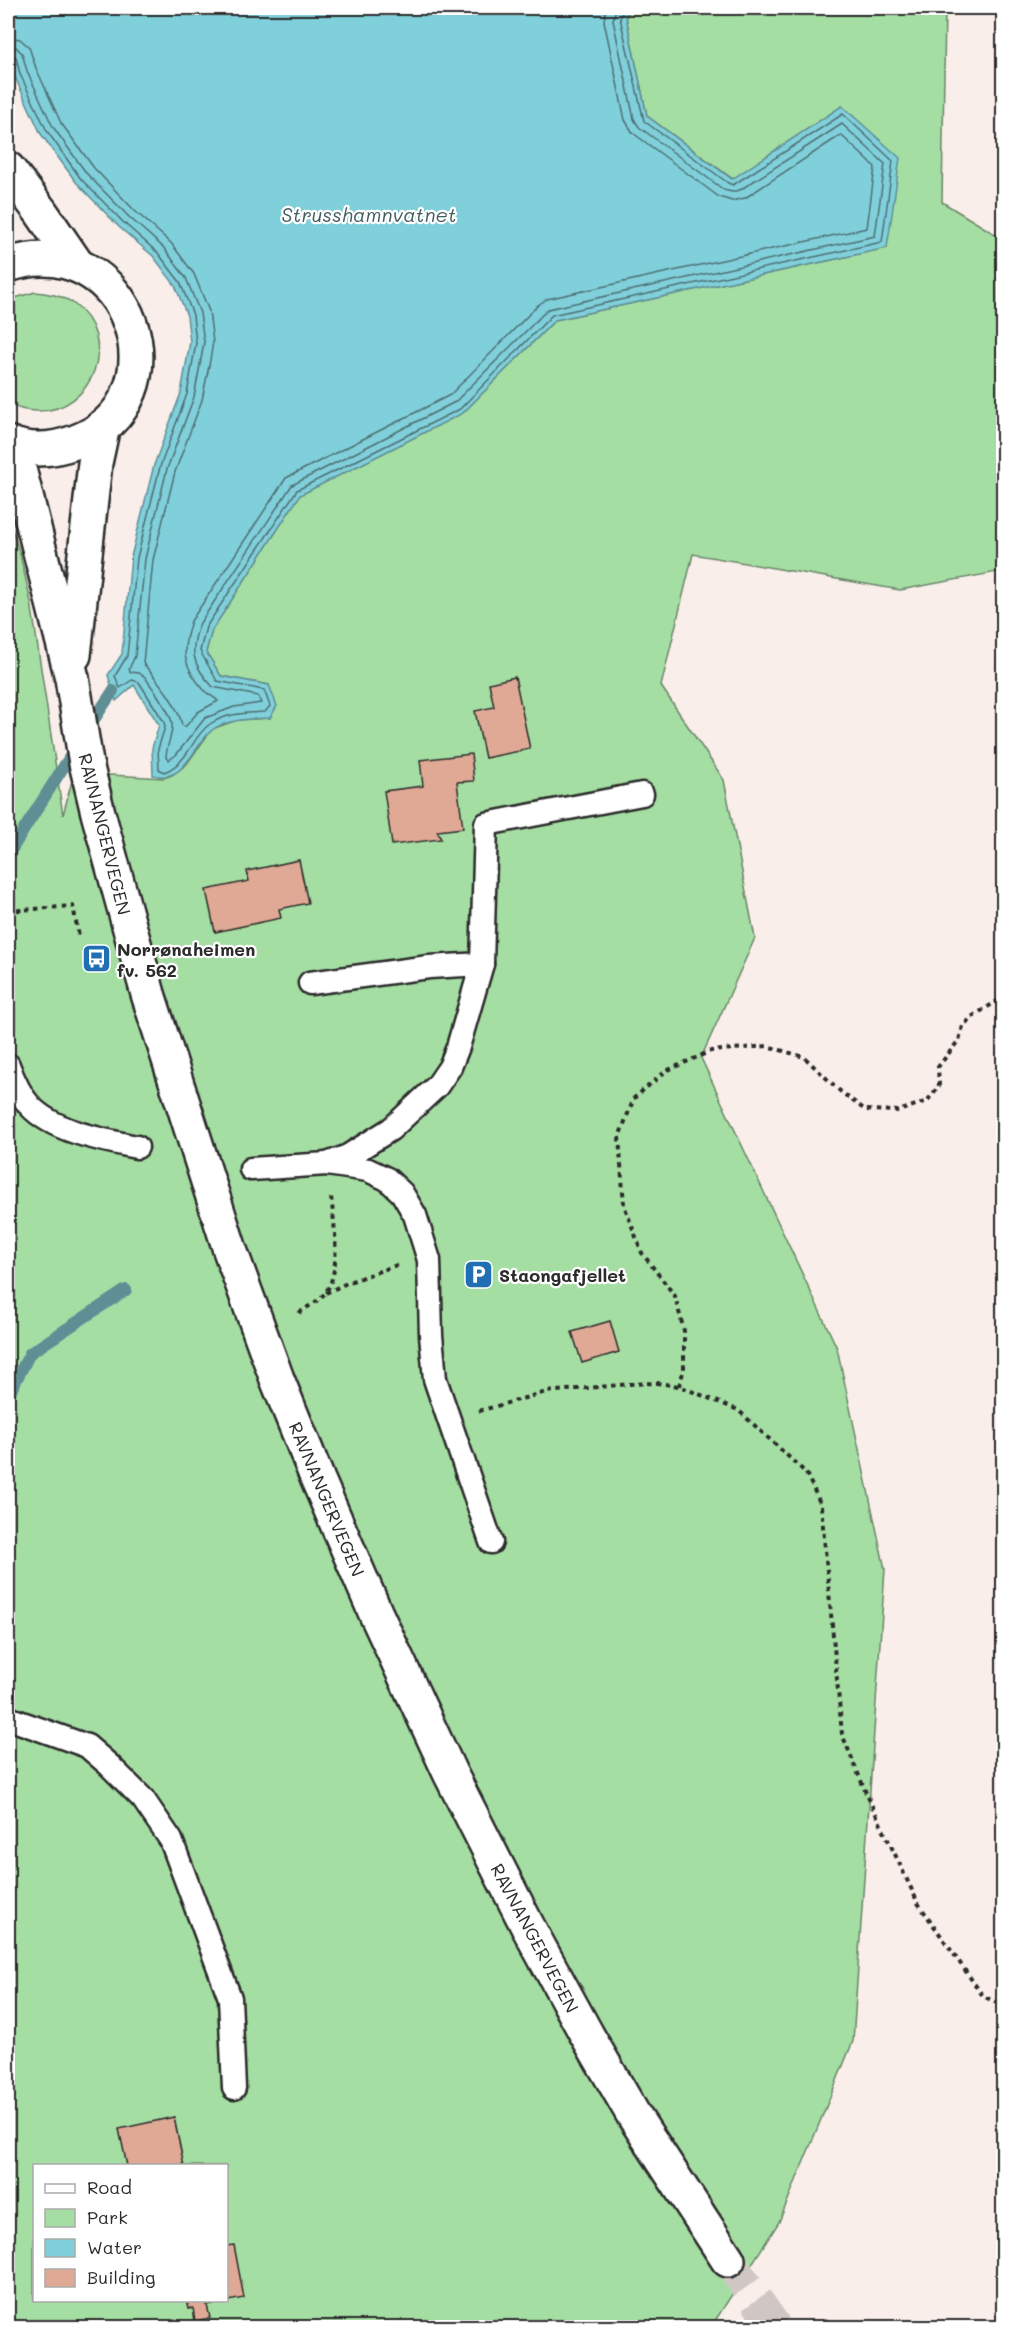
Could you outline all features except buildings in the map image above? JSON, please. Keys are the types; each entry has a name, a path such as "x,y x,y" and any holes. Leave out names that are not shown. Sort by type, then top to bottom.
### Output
{"main road":[{"path":"8,169 78,266"},
{"path":"8,264 32,259 55,260 78,266 96,276 125,308 133,328 136,349 135,371 128,392 118,410 103,426 83,439 60,447 36,449 10,444"},
{"name":"RAVNANGERVEGEN","path":"72,678 95,462 103,426"},
{"name":"RAVNANGERVEGEN","path":"10,444 72,678 86,763 98,813 148,994 230,1250 277,1379 376,1614 450,1773 528,1927 587,2036 634,2116 728,2260"}],"lane":[{"path":"327,1164 348,1156 391,1129 437,1086 450,1068 482,964 486,824 642,794"},
{"path":"310,982 429,967 482,964"},
{"path":"8,1065 15,1083 30,1106 53,1122 85,1136 137,1147"},
{"path":"251,1169 327,1164 368,1170 387,1179 402,1193 415,1215 428,1255 435,1379 491,1542"},
{"path":"8,1718 87,1746 142,1799 171,1840 230,1998 234,2088"}],"path":[{"path":"8,911 73,906 80,937"},
{"path":"679,1386 684,1369 684,1331 675,1296 642,1253 624,1205 619,1137 634,1098 666,1071 711,1051 767,1046 804,1057 842,1092 866,1110 899,1111 927,1101 939,1086 938,1067 959,1040 963,1026 973,1016 1004,997"},
{"path":"325,1293 332,1276 336,1244 327,1164"},
{"path":"299,1313 325,1293 349,1282 428,1255"},
{"path":"449,1419 546,1392 630,1384 657,1383 679,1386 738,1410 806,1473 821,1505 842,1734 866,1793 918,1904 983,1996 1004,2006"}],"green space":[{"path":"630,8 945,8 942,202 1003,239 1003,571 900,590 693,554 661,686 724,780 755,938 701,1058 837,1348 885,1569 853,2041 779,2222 711,2327 8,2327 8,516 31,602 63,815 74,773 164,778 186,765 212,729 237,720 270,718 269,685 221,676 206,652 212,630 300,495 463,413 555,320 887,248 842,106 733,179 647,116 626,17"},
{"path":"35,292 61,297 74,304 88,318 96,335 98,353 94,370 86,386 74,399 58,408 30,411 8,403 8,302"}],"water":[{"name":"Strusshamnvatnet","path":"8,8 630,8 626,17 647,116 732,179 842,106 900,158 887,248 555,320 463,413 300,495 212,630 206,652 221,676 269,685 277,706 270,718 239,720 217,727 211,731 180,769 164,776 153,775 152,748 159,725 134,685 116,701 108,675 122,654 131,557 154,465 181,393 190,342 187,316 175,285 153,256 119,227 76,182 41,134 14,75 8,49"}],"waterway":[{"path":"87,730 113,691"},
{"path":"8,855 76,747"},
{"path":"8,1396 30,1353 126,1290"}],"tunnel":[{"path":"728,2260 776,2328"}],"place":[{"name":"Norrønaheimen fv. 562","path":"96,959"},
{"name":"Staongafjellet","path":"478,1275"}]}
